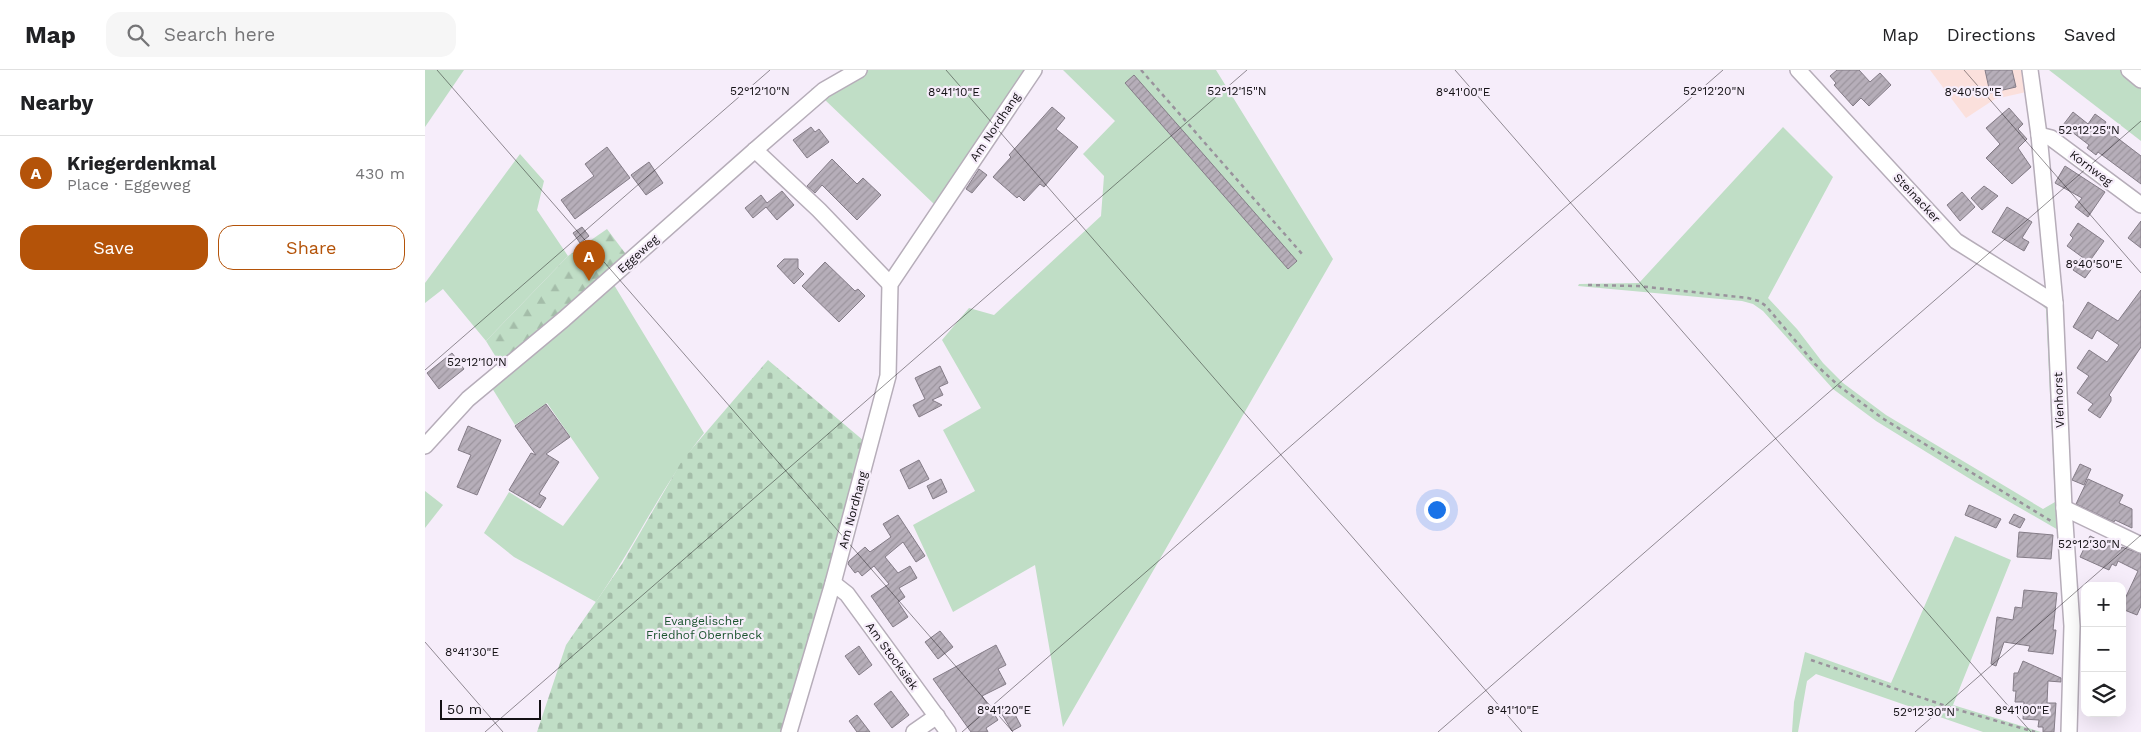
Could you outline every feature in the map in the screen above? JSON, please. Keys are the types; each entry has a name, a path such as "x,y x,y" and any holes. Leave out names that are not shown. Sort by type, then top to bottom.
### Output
{"street":[{"name":"Eggeweg","path":"425,446 468,399 564,319 824,90 859,70"},
{"name":"Am Nordhang","path":"789,732 833,583 888,376 891,284 1035,70"},
{"name":"Steinacker","path":"1798,70 1956,241 2055,303"},
{"name":"Vienhorst","path":"2030,70 2039,135 2055,303 2065,529 2072,626 2069,732"},
{"path":"2129,70 2141,80"},
{"name":"Kornweg","path":"2039,135 2051,138 2141,205"},
{"path":"755,150 819,210 891,284"},
{"path":"2064,508 2141,545"},
{"name":"Am Stocksiek","path":"833,583 847,594 947,732"},
{"path":"914,732 937,716"}],"path":[{"path":"1141,70 1303,255"},
{"path":"1588,285 1638,286 1748,298 1759,301 1767,306 1815,364 1839,386 1882,418 2065,529"},
{"path":"1811,660 1955,709 2035,732"}],"shaded area":[{"path":"1930,70 2033,70 2035,90 1995,99 1966,118"}],"green space":[{"path":"425,70 464,70 425,127"},
{"path":"844,70 1030,70 934,204 824,99 811,89"},
{"path":"1063,70 1216,70 1333,259 1063,727 1035,565 953,612 913,525 975,491 943,430 981,408 942,340 969,308 994,315 1101,216 1104,176 1083,154 1115,121"},
{"path":"1790,70 1804,70 1959,239 2041,288 2049,286 2060,531 1975,482 1876,421 1833,389 1763,311 1753,304 1742,301 1578,286 1579,284 1639,283 1783,127 1833,177 1768,298 1797,329 1823,363 1843,383 1886,415 2043,509 2055,502 2046,309 2032,295 1956,249"},
{"path":"2049,70 2123,70 2141,84 2141,141"},
{"path":"520,154 544,181 537,210 568,256 486,341 443,289 425,303 425,283"},
{"path":"607,229 628,257 502,367 486,341 568,256"},
{"path":"608,275 704,433 661,495 596,602 514,557 484,533 509,492 563,526 599,478 547,403 515,425 487,380"},
{"name":"Evangelischer Friedhof Obernbeck","path":"768,360 864,441 783,732 537,732 566,645 622,564 683,459"},
{"path":"425,491 443,505 425,528"},
{"path":"1955,536 2011,560 1953,705 2041,732 1983,732 1816,674 1807,681 1798,732 1792,732 1794,702 1805,652 1891,683"}],"building":[{"path":"1837,70 1859,70 1870,82 1880,73 1891,85 1869,106 1861,98 1853,106 1834,85 1836,83 1830,76"},
{"path":"1985,70 2012,70 2016,87 1990,93"},
{"path":"1134,75 1297,261 1288,269 1125,83"},
{"path":"1052,107 1065,118 1056,129 1078,147 1044,187 1040,184 1024,201 1019,196 1017,198 993,177 1011,157 1009,155"},
{"path":"2009,108 2023,124 2018,129 2027,139 2018,148 2031,167 2012,184 1986,158 2000,144 1986,128"},
{"path":"2073,112 2088,124 2095,114 2106,122 2103,127 2141,156 2141,184 2098,152 2096,155 2087,148 2089,145 2063,125"},
{"path":"811,127 815,132 819,129 829,142 807,158 793,140"},
{"path":"607,147 630,178 575,219 561,200 594,176 585,164"},
{"path":"832,159 857,184 863,178 881,195 857,220 822,185 815,193 807,186"},
{"path":"649,162 663,183 646,195 631,175"},
{"path":"2065,166 2105,192 2088,217 2075,207 2082,198 2055,183"},
{"path":"979,169 987,175 972,193 966,189"},
{"path":"1984,186 1998,196 1982,210 1971,198"},
{"path":"782,191 794,205 777,220 766,207 753,218 745,208 761,195 767,203"},
{"path":"1962,192 1975,207 1960,221 1947,205"},
{"path":"2007,207 2032,222 2022,238 2029,242 2024,251 1992,232"},
{"path":"2141,221 2141,248 2128,238"},
{"path":"2078,223 2104,241 2089,262 2067,246 2073,238 2070,235"},
{"path":"582,227 589,236 580,243 573,233"},
{"path":"2081,258 2093,267 2085,278 2073,270"},
{"path":"784,259 798,259 798,268 804,274 794,284 777,266"},
{"path":"825,262 855,291 858,289 865,296 839,322 802,286"},
{"path":"2141,290 2141,347 2109,395 2111,401 2100,418 2088,410 2093,404 2077,393 2089,376 2077,368 2089,350 2107,362 2119,345 2097,330 2092,339 2073,327 2088,302 2118,321"},
{"path":"452,353 464,369 439,389 427,373"},
{"path":"940,366 948,383 939,387 943,395 932,400 942,405 919,417 913,405 925,399 915,378"},
{"path":"546,404 570,437 546,454 559,462 539,494 546,498 540,508 509,490 531,453 536,455 515,426"},
{"path":"468,426 501,440 477,495 457,487 471,455 458,450"},
{"path":"919,460 929,479 909,489 900,470"},
{"path":"2080,464 2091,469 2084,485 2072,480"},
{"path":"941,479 947,492 933,499 927,486"},
{"path":"2088,479 2123,495 2119,503 2132,509 2132,528 2115,520 2114,522 2076,504"},
{"path":"1969,505 2001,519 1996,528 1965,515"},
{"path":"2014,514 2025,519 2020,528 2009,523"},
{"path":"898,515 925,556 916,562 903,542 885,557 898,573 910,566 917,578 899,588 905,597 898,602 908,617 893,627 871,596 889,584 874,566 862,576 858,571 855,573 848,564 865,547 870,552 891,537 883,524"},
{"path":"2019,532 2053,535 2051,559 2017,557"},
{"path":"2090,536 2120,550 2122,547 2141,554 2141,606 2137,615 2126,611 2126,596 2138,571 2118,561 2116,566 2112,564 2109,570 2080,557"},
{"path":"2024,590 2057,593 2053,630 2056,630 2053,654 2028,651 2030,646 2004,642 1996,666 1991,664 1997,617 2013,620 2015,607 2022,608"},
{"path":"940,631 953,647 938,659 925,642"},
{"path":"996,645 1006,665 998,669 1006,684 982,696 998,720 986,728 988,732 971,732 933,679"},
{"path":"859,646 872,665 859,675 845,656"},
{"path":"2023,661 2061,678 2061,682 2048,681 2047,703 2056,703 2054,732 2043,732 2043,727 2038,727 2039,720 2023,719 2024,702 2015,702 2016,691 2013,691 2014,673 2018,673"},
{"path":"891,691 909,715 892,728 874,704"},
{"path":"1010,705 1021,726 1012,731 1000,711"},
{"path":"857,715 870,732 857,732 849,721"}],"place":[{"name":"Kriegerdenkmal","path":"589,281"}]}
